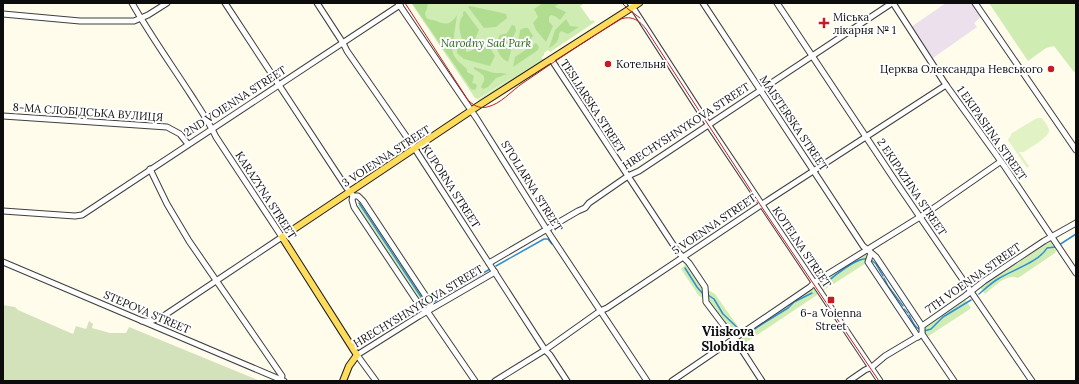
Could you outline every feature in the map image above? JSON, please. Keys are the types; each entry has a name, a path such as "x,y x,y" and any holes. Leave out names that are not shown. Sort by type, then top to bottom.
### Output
{"main road":[{"name":"3 VOIENNA STREET","path":"282,237 352,194 415,149 551,60 631,5 639,3"},
{"name":"KARAZYNA STREET","path":"282,237 357,355"},
{"name":"HRECHYSHNYKOVA STREET","path":"343,381 353,358 357,355"}],"street":[{"name":"KARAZYNA STREET","path":"132,3 140,18 212,128 216,137 282,237"},
{"path":"3,14 121,22 134,21 167,3"},
{"path":"225,3 278,85 352,194 354,207 422,309 428,311 474,381"},
{"name":"KUPORNA STREET","path":"317,3 344,42 346,50 415,149 545,350 567,381"},
{"name":"MAISTERSKA STREET","path":"703,3 862,245 876,257 922,326"},
{"name":"2 EKIPAZHNA STREET","path":"777,3 1032,381"},
{"name":"HRECHYSHNYKOVA STREET","path":"489,263 585,208 589,203 628,176 639,171 760,89 813,56 892,3"},
{"name":"1 EKIPASHNA STREET","path":"892,3 946,85 1005,167 1076,274"},
{"path":"975,3 1076,150"},
{"name":"2ND VOIENNA STREET","path":"3,211 75,216 82,215 399,4"},
{"name":"STOLIARNA STREET","path":"399,4 472,111 600,311 647,381"},
{"name":"KOTELNA STREET","path":"631,5 708,124 880,381"},
{"name":"TESLIARSKA STREET","path":"551,60 678,252 689,263 706,287 706,302 734,339 762,381"},
{"name":"5 VOENNA STREET","path":"495,381 545,350 600,311 607,308 814,170 946,85"},
{"name":"8-МА СЛОБІДСЬКА ВУЛИЦЯ","path":"3,116 161,126 167,127 180,134 188,144"},
{"path":"672,381 814,283 920,217 1000,162"},
{"path":"150,169 167,204 189,241 282,376 282,380"},
{"path":"352,194 358,196 363,201 427,298 430,304 428,311"},
{"name":"7TH VOENNA STREET","path":"920,335 922,326 984,281 1076,223"},
{"name":"3 VOIENNA STREET","path":"142,321 158,320 282,237"},
{"name":"MAISTERSKA STREET","path":"871,254 868,262 954,381"},
{"name":"STEPOVA STREET","path":"3,262 282,380"},
{"name":"HRECHYSHNYKOVA STREET","path":"357,355 419,316 495,272"},
{"path":"849,381 871,368 885,356 920,335"},
{"name":"KARAZYNA STREET","path":"357,355 376,381"}],"shaded area":[{"path":"946,3 973,3 982,16 974,23 977,27 933,58 911,27"}],"green space":[{"name":"Narodny Sad Park","path":"411,3 585,3 580,6 591,21 593,20 595,22 550,52 548,50 541,58 544,59 479,102 478,100 515,76 478,99 475,98"},
{"path":"412,3 428,3 425,13 426,18 441,23 449,23 457,15 452,49 457,60 467,69 467,72 474,76 472,83 476,84 477,86 475,90 471,89"},
{"path":"543,3 559,3 555,7 566,12 560,20 555,16 551,15 549,17 549,22 553,26 546,42 536,30 533,23 538,17 534,9"},
{"path":"989,3 1076,3 1076,71 1074,72 1054,46 1046,48 1028,61"},
{"path":"470,6 506,14 507,18 496,27 484,28 468,7"},
{"path":"465,11 479,30 475,39 468,39 470,42 466,48 466,52 471,51 479,45 490,48 495,56 490,66 464,59 457,53 458,43 462,39 460,24 463,12"},
{"path":"566,19 570,26 579,27 568,34 561,31 556,42 549,48 555,30"},
{"path":"512,25 515,26 516,31 512,39 508,40 511,51 508,62 499,54 497,43 500,35 507,33"},
{"path":"528,28 533,36 528,42 517,48 520,30"},
{"path":"536,43 539,47 538,50 513,67 515,57"},
{"path":"474,67 494,73 507,74 496,78 488,87 483,89 481,87 484,76 474,69"},
{"path":"1037,118 1042,118 1049,129 1049,132 1035,145 1024,152 1019,152 1029,166 1027,168 1008,140 1012,133"},
{"path":"362,202 430,306 428,310 424,309 356,207"},
{"path":"1051,240 1057,248 1055,253 1018,278 1009,277 985,294 979,286 1009,265 1018,263 1021,261 1021,258"},
{"path":"864,252 867,253 869,257 866,263 822,290 818,284 819,281"},
{"path":"686,264 689,264 704,287 704,298 699,296 681,269"},
{"path":"814,287 818,293 817,295 742,345 737,340"},
{"path":"707,291 715,294 739,328 745,329 735,336 732,335 707,300"},
{"path":"965,299 971,308 970,309 925,337 923,333 925,326"},
{"path":"3,305 15,307 18,310 73,334 76,326 86,329 89,321 93,324 92,328 110,333 126,333 129,327 260,381 3,381"}],"waterway":[{"path":"359,203 427,306 429,305"},
{"path":"1059,245 1076,234"},
{"path":"496,266 544,239 548,239 552,244"},
{"path":"979,294 990,284 1032,262 1047,248 1055,247"},
{"path":"826,283 852,264 863,259 868,259"},
{"path":"870,259 876,264 883,276"},
{"path":"685,268 703,294"},
{"path":"432,303 490,269"},
{"path":"884,278 903,306"},
{"path":"745,334 747,335 788,308 794,302 812,293"},
{"path":"708,295 714,299 723,314 741,331"},
{"path":"924,331 931,329 943,317 971,300"},
{"path":"904,309 908,313"},
{"path":"909,315 915,326 921,330"}],"tram line":[{"path":"405,3 468,100 479,107 487,107 497,103 547,67 621,19 632,18 638,21 646,29 761,206 879,381"},
{"path":"622,3 640,18"}],"place":[{"name":"Міська лікарня № 1","path":"824,23"},
{"name":"Котельня","path":"608,64"},
{"name":"Церква Олександра Невського","path":"1051,69"},
{"name":"6-a Voienna Street","path":"831,300"}],"district":[{"name":"Viiskova Slobidka","path":"728,338"}]}
